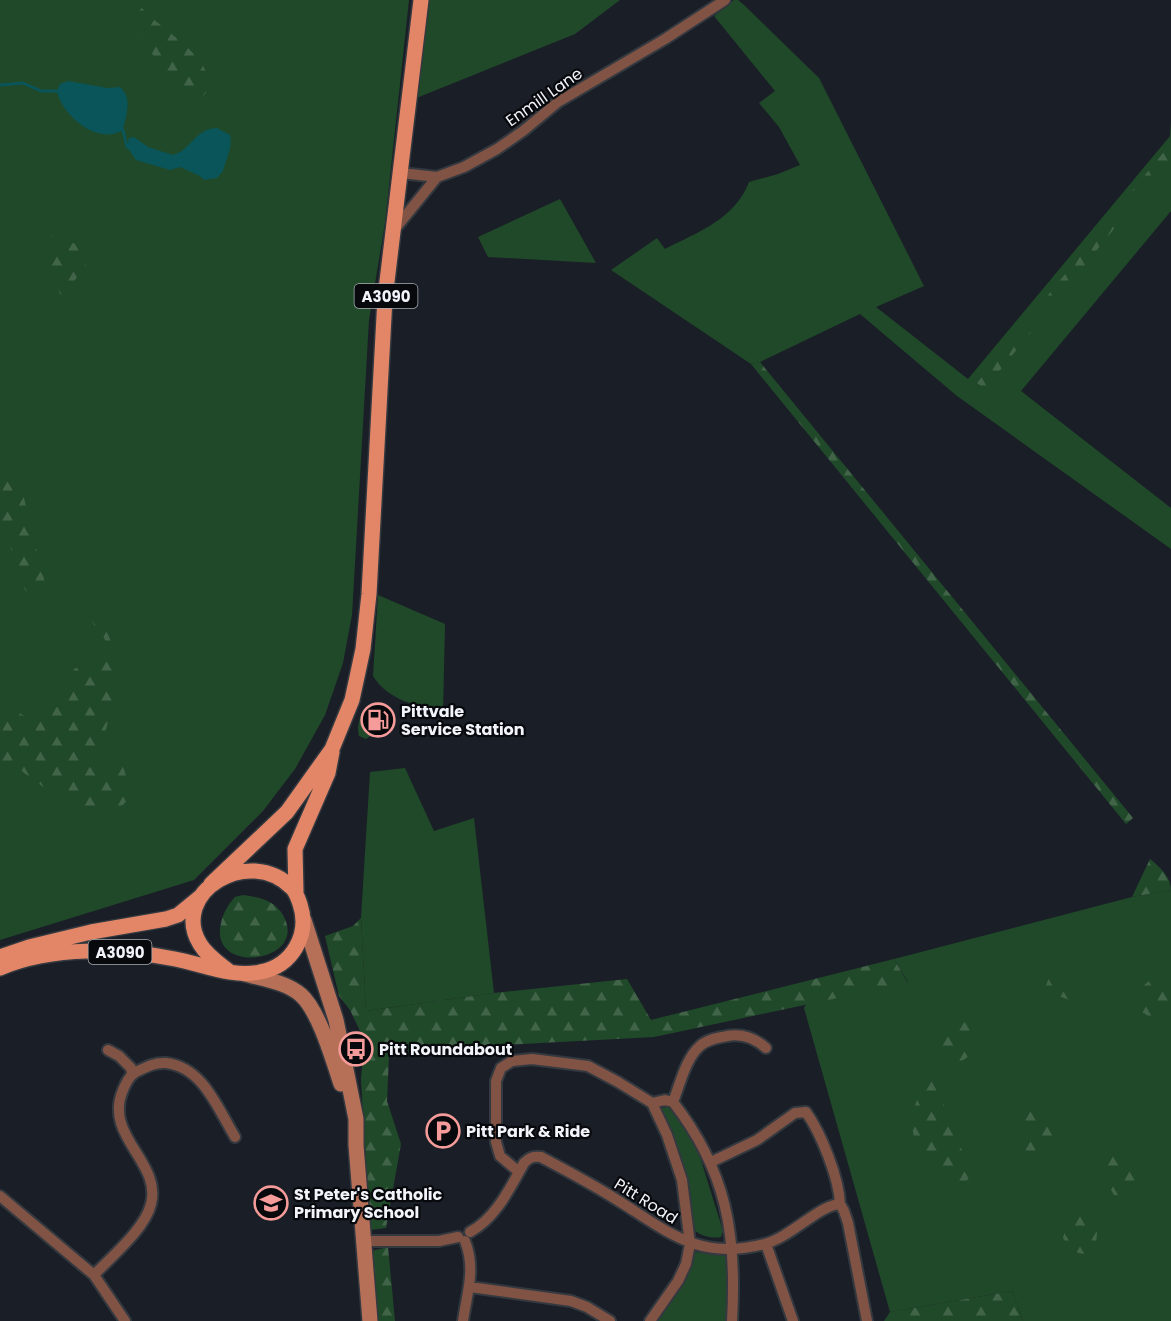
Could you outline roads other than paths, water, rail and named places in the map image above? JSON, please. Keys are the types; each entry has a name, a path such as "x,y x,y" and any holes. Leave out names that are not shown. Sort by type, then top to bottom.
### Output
{"main road":[{"name":"A3090","path":"296,892 295,849 328,773 332,749 352,700 363,649 369,594 385,298 421,0"},
{"name":"A3090","path":"2,964 28,947 178,915 287,812 332,749"},
{"path":"356,1145 344,1091 311,1006 291,988 273,981 237,973 209,956 200,943 195,929 194,915 207,889 229,875 246,870 264,871 276,875 296,892 336,1020 356,1119 369,1321"},
{"path":"237,973 262,972 285,961 300,940 304,920"},
{"name":"A3090","path":"2,964 64,954 115,952 145,954 237,973"}],"street":[{"name":"Enmill Lane","path":"437,177 464,167 497,149 558,102 665,39 725,0"},
{"path":"401,173 437,177"},
{"path":"394,231 437,177"},
{"path":"673,1101 693,1055 701,1045 731,1035 756,1039 766,1048"},
{"path":"94,1275 135,1231 151,1206 153,1188 119,1117 121,1093 132,1074 132,1068 108,1050"},
{"path":"519,1172 500,1156 496,1142 496,1081 501,1068 512,1061 532,1059 588,1066 652,1103 667,1135 682,1180 690,1244 686,1264 678,1281 650,1321"},
{"path":"132,1074 163,1062 183,1067 204,1085 235,1137"},
{"path":"652,1103 673,1101 690,1123 711,1162 730,1223 733,1250 732,1321"},
{"path":"711,1162 757,1140 795,1113 806,1112 821,1137 837,1184 840,1204 848,1223 867,1321"},
{"name":"Pitt Road","path":"464,1237 482,1226 492,1214 528,1158 542,1157 618,1200 652,1224 690,1244 733,1250 766,1244 787,1235 825,1208 840,1204"},
{"path":"0,1196 94,1275 125,1321"},
{"path":"364,1241 439,1240 464,1237 470,1259 470,1287 463,1321"},
{"path":"766,1244 793,1321"},
{"path":"470,1287 571,1301 587,1307 610,1321"}],"water":[{"path":"68,81 108,88 120,87 124,91 127,102 123,130 113,134 102,134 82,126 73,118 60,100 57,91 60,84"},
{"path":"217,128 230,135 231,140 223,171 217,178 204,180 180,167 170,170 136,160 127,147 129,138 134,137 148,147 173,155 203,132"}],"waterway":[{"path":"0,85 23,83 41,91 57,91"},
{"path":"123,130 127,147"}],"place":[{"name":"Pittvale Service Station","path":"378,720"},
{"name":"Pitt Roundabout","path":"356,1049"},
{"name":"Pitt Park & Ride","path":"443,1131"},
{"name":"St Peter's Catholic Primary School","path":"271,1203"}]}
